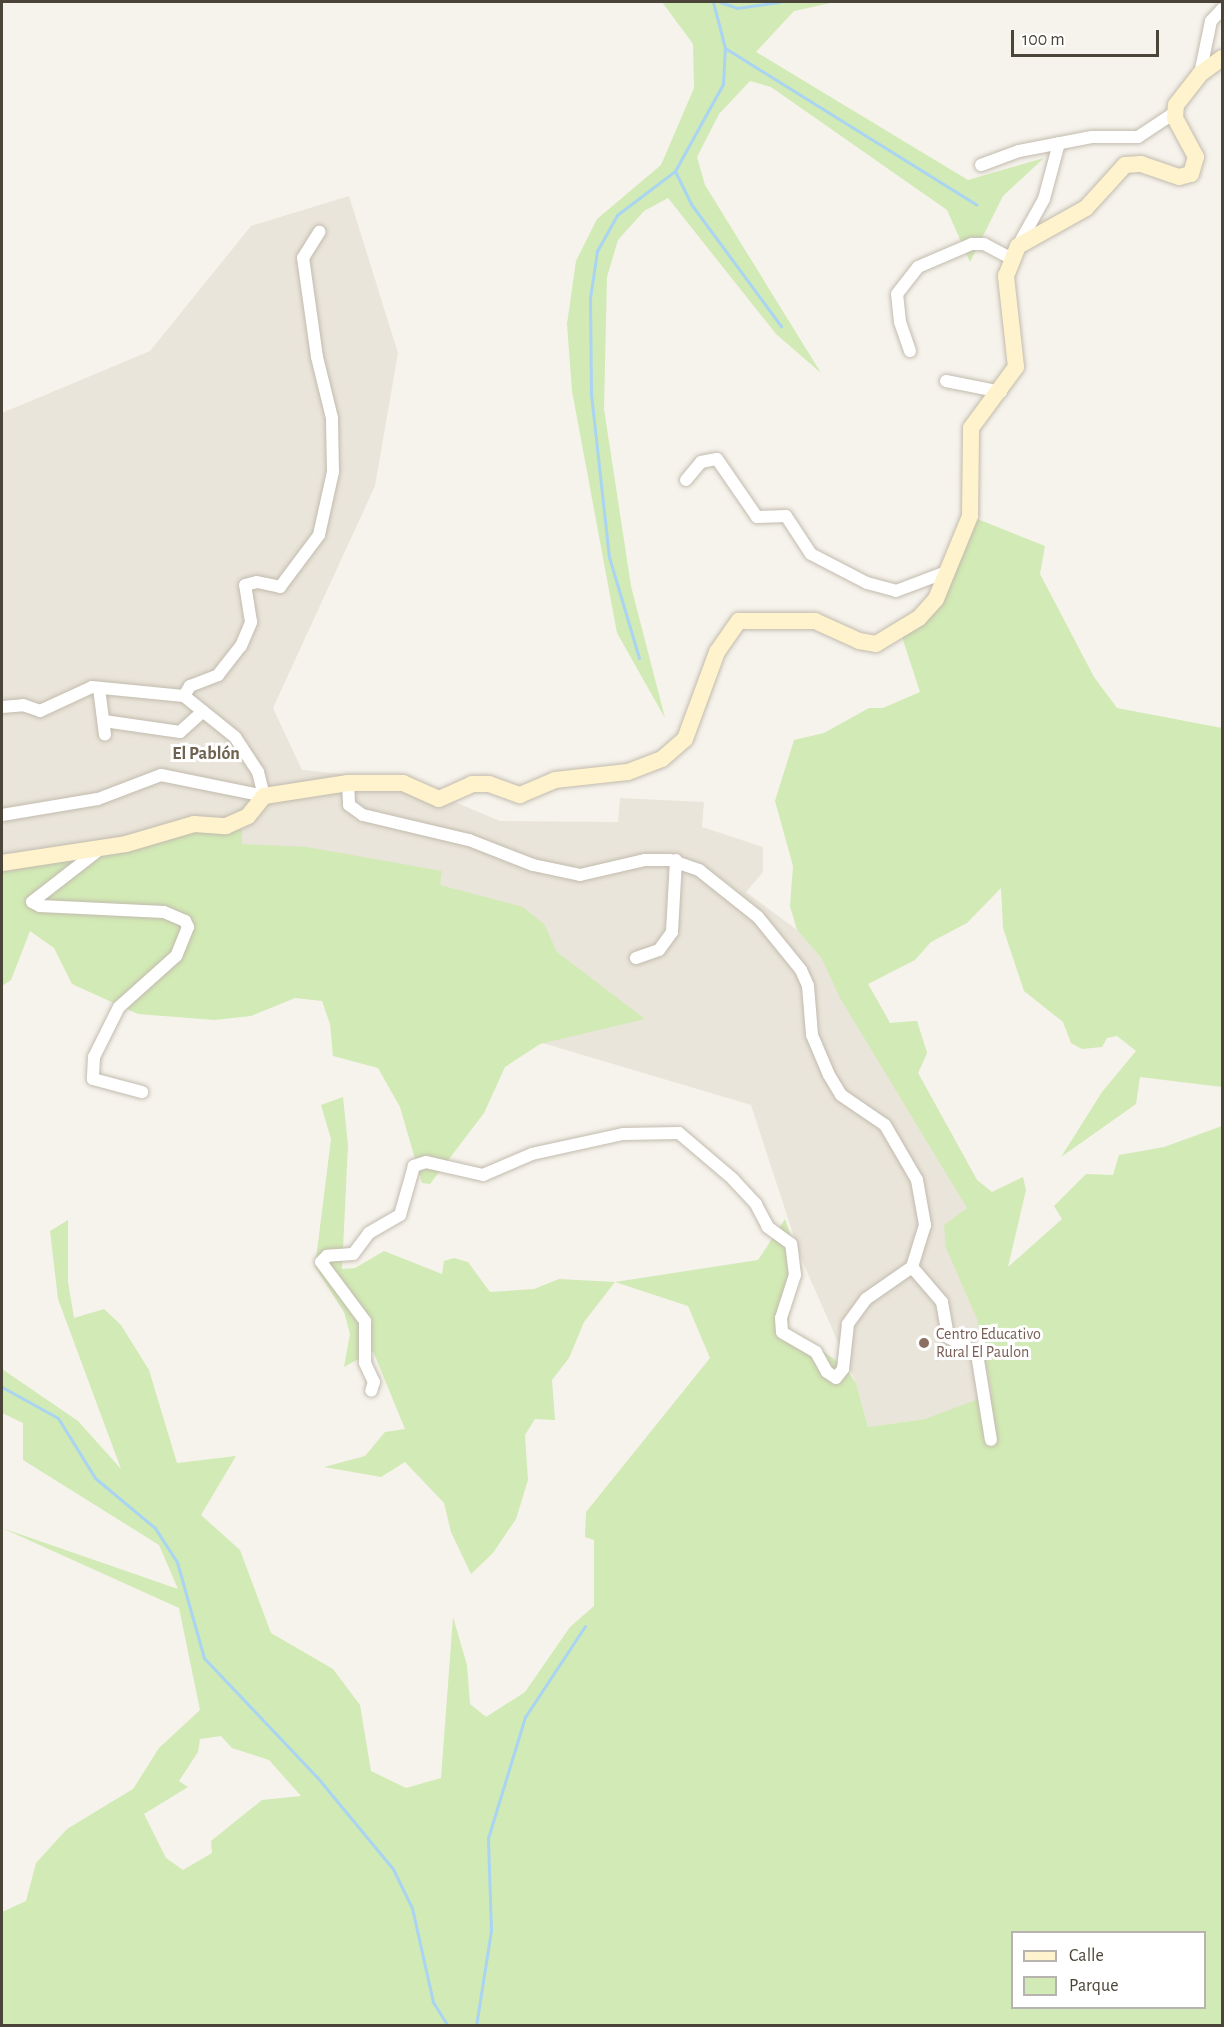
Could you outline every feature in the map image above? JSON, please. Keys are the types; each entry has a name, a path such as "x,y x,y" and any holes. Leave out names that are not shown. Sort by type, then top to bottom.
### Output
{"street":[{"path":"1200,74 1211,21 1222,9"},
{"path":"981,165 1019,151 1092,137 1138,137 1174,113 1200,74 1222,58"},
{"path":"910,351 900,322 897,294 918,267 972,244 984,244 1015,253 1086,208 1125,165 1141,164 1179,177 1191,174 1196,157 1174,113"},
{"path":"2,815 107,796 161,775 264,796 348,783 403,783 439,799 472,784 489,784 520,795 555,780 646,766 662,759 685,739 717,652 739,621 815,621 859,641 876,644 919,618 936,599 970,516 971,428 1001,393 1016,367 1017,345 1007,307 1006,276 1015,253 1044,199 1059,143"},
{"path":"184,696 190,686 219,675 241,646 251,622 245,585 257,582 280,587 290,580 319,535 333,472 332,418 317,357 303,258 319,232"},
{"path":"946,381 1001,393"},
{"path":"686,480 701,462 717,459 757,518 786,516 811,554 867,583 896,591 949,571"},
{"path":"99,688 105,735"},
{"path":"2,707 22,705 40,711 80,689 99,688 184,696 235,737 258,772 264,796"},
{"path":"104,721 180,732 203,711"},
{"path":"348,783 349,805 363,815 470,840 517,860 567,874 592,874 645,860 676,860 699,870 758,916 801,970 808,986 812,1035 836,1088 885,1125 917,1180 925,1225 912,1267 866,1299 848,1324 843,1370 836,1378 827,1372 816,1352 782,1332 781,1318 795,1275 791,1244 768,1227 756,1204 733,1179 679,1133 623,1134 532,1154 483,1175 426,1162 414,1166 400,1215 369,1233 347,1258 327,1256 321,1262 365,1321 365,1364 374,1382 371,1391"},
{"path":"2,863 101,848 194,824 226,826 248,816 264,796"},
{"path":"101,848 32,902 51,907 164,912 185,921 188,927 176,956 119,1007 94,1057 93,1079 142,1092"},
{"path":"636,958 659,951 672,932 676,860"},
{"path":"912,1267 942,1302 948,1337 977,1354 991,1440"}],"shaded area":[{"path":"349,196 398,353 375,486 273,708 302,770 402,780 500,821 618,822 620,798 704,802 702,827 763,847 763,872 746,892 797,930 822,959 868,984 890,1023 917,1021 927,1053 918,1073 977,1180 992,1193 994,1399 925,1419 868,1427 856,1383 801,1258 751,1105 2,882 2,413 150,351 251,226"}],"green space":[{"path":"662,2 835,2 794,11 756,52 968,180 1044,158 1003,196 970,262 947,210 771,87 750,81 719,114 697,157 705,185 821,373 776,334 668,198 644,211 618,240 607,277 604,409 631,586 665,718 617,633 572,391 567,324 576,261 597,219 661,165 694,88 693,44"},
{"path":"970,516 1045,546 1040,574 1094,677 1117,708 1222,728 1222,1087 1140,1077 1136,1104 1061,1157 1102,1092 1136,1051 1117,1036 1107,1038 1102,1047 1082,1049 1071,1043 1063,1022 1024,991 1003,928 1001,888 967,923 931,942 915,960 868,984 890,1023 917,1021 927,1053 918,1073 977,1180 992,1192 1023,1177 1026,1190 1008,1267 1062,1219 1054,1206 1086,1174 1113,1175 1119,1155 1164,1147 1222,1126 1222,2025 2,2025 2,1912 26,1901 36,1863 67,1829 133,1789 159,1748 200,1710 179,1608 2,1528 178,1589 159,1545 23,1460 23,1423 2,1413 2,1369 78,1421 121,1469 58,1299 50,1231 68,1220 68,1282 74,1318 104,1309 121,1325 149,1370 177,1463 236,1456 201,1515 240,1550 271,1633 333,1669 360,1705 371,1771 406,1788 441,1778 453,1617 467,1665 470,1704 486,1717 525,1692 570,1627 594,1606 594,1540 585,1537 586,1512 710,1358 688,1306 615,1282 758,1260 785,1219 794,1245 788,1333 804,1337 846,1368 856,1383 868,1427 925,1419 992,1394 977,1319 946,1248 944,1225 967,1208 840,998 822,959 797,930 790,906 793,866 775,801 794,740 824,733 869,708 883,708 920,692 902,637 921,621","holes":["221,1736 232,1748 269,1760 301,1796 262,1800 211,1841 212,1853 183,1870 166,1858 144,1814 188,1787 179,1781 198,1752 200,1739"]},
{"path":"242,822 242,844 307,847 442,871 440,885 523,907 544,924 557,952 645,1019 540,1044 505,1067 484,1113 430,1184 422,1183 400,1107 378,1068 333,1056 330,1024 322,1001 295,998 251,1016 214,1020 138,1014 72,984 54,948 30,931 11,980 2,986 2,858"},
{"path":"343,1097 348,1145 342,1269 355,1268 384,1251 442,1274 444,1261 454,1258 468,1262 490,1292 534,1289 559,1279 615,1282 584,1322 569,1358 552,1380 555,1420 535,1419 525,1435 528,1480 516,1519 493,1553 471,1574 451,1532 444,1503 405,1462 381,1477 324,1467 365,1456 385,1432 405,1429 373,1351 344,1367 350,1334 344,1312 315,1267 331,1139 321,1105"}],"waterway":[{"path":"639,658 609,557 591,394 590,298 597,251 617,215 675,171 723,84 725,48 713,2"},
{"path":"720,2 737,8 780,2"},
{"path":"725,48 976,204"},
{"path":"675,171 691,204 781,326"},
{"path":"2,1387 58,1418 95,1478 155,1528 177,1562 204,1658 317,1777 393,1869 412,1908 433,2002 448,2026"},
{"path":"476,2026 491,1930 488,1838 525,1717 585,1626"}],"place":[{"name":"Centro Educativo Rural El Paulon","path":"924,1343"}],"district":[{"name":"El Pablón","path":"206,754"}]}
